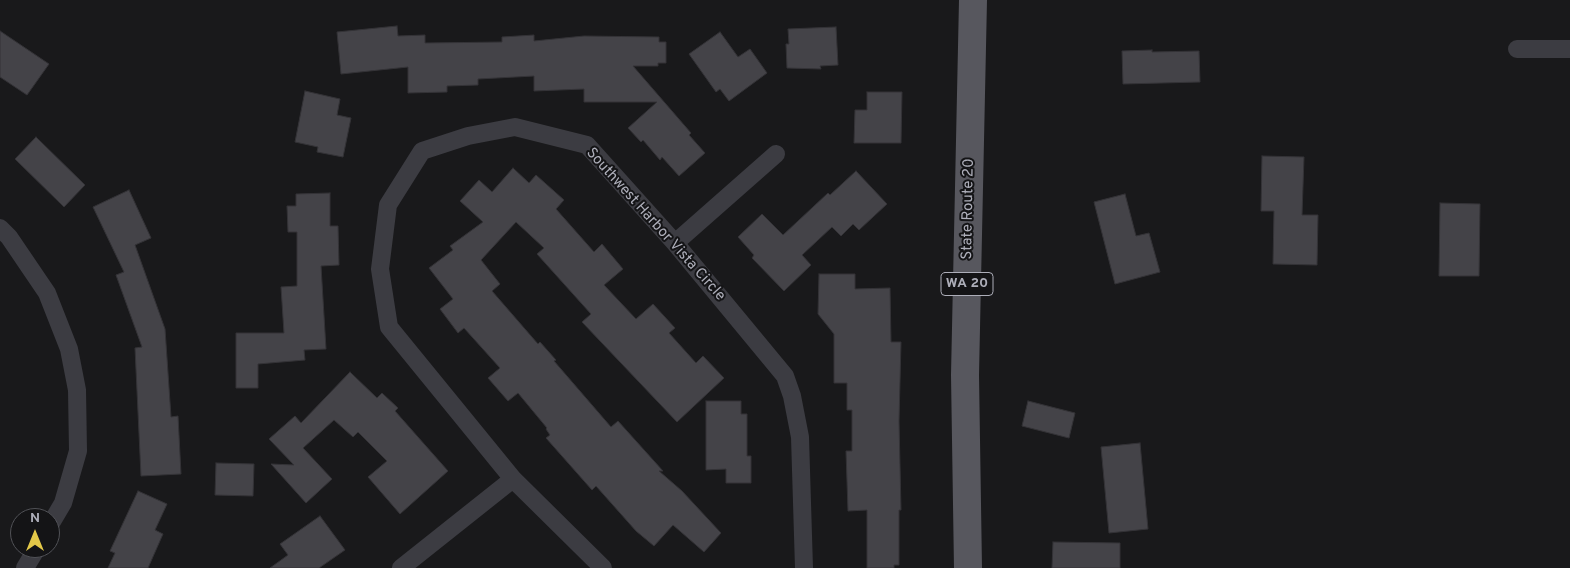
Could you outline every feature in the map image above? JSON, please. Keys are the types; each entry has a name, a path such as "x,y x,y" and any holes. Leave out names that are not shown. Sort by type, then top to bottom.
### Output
{"main road":[{"name":"State Route 20","path":"968,568 965,375 973,0"}],"street":[{"path":"1517,49 1570,49"},
{"name":"Southwest Harbor Vista Circle","path":"603,568 513,479 389,327 380,268 388,205 422,151 468,136 516,127 587,145 675,243 784,376 790,389 800,437 804,568"},
{"path":"675,243 776,154"},
{"path":"0,228 9,237 47,293 68,348 77,390 78,452 60,509"},
{"path":"401,568 513,479"}],"building":[{"path":"397,26 398,36 425,35 425,43 502,42 502,37 534,35 534,41 584,36 659,37 659,42 666,42 666,63 658,63 658,66 633,66 691,133 689,135 705,153 679,176 662,157 660,160 643,140 641,142 628,128 657,102 584,102 584,89 534,91 534,76 478,79 478,85 447,86 447,92 408,93 408,67 341,74 337,32"},
{"path":"836,27 838,65 820,66 821,69 787,68 786,44 789,44 788,29"},
{"path":"0,31 49,64 27,95 0,77"},
{"path":"720,32 738,57 750,49 767,73 729,101 720,89 716,92 689,54"},
{"path":"1152,50 1152,52 1199,51 1200,82 1123,84 1122,51"},
{"path":"305,91 340,99 337,115 351,118 343,157 317,152 318,147 295,142"},
{"path":"867,92 902,92 901,143 854,143 855,110 867,110"},
{"path":"36,137 85,185 64,207 15,159"},
{"path":"1262,156 1304,157 1302,215 1318,215 1317,265 1273,264 1274,211 1261,211"},
{"path":"513,168 529,183 536,175 564,200 556,209 594,252 602,244 623,269 604,285 636,319 653,304 675,328 669,333 696,363 703,356 724,378 677,422 582,322 591,314 537,254 544,248 516,222 481,260 500,284 492,291 538,344 540,342 556,360 554,361 611,427 618,421 663,471 659,471 682,491 721,533 704,552 673,525 654,546 636,531 596,486 592,490 546,438 550,435 547,428 518,393 508,401 488,378 500,368 464,328 458,333 440,309 453,299 429,268 453,250 450,246 483,222 460,201 479,180 492,192"},
{"path":"856,171 887,204 859,230 853,224 841,236 832,227 802,255 811,265 784,291 752,258 754,255 738,237 762,214 783,235 828,193 830,195"},
{"path":"129,190 151,238 135,245 165,329 171,417 178,416 181,474 141,476 135,348 142,347 116,275 124,272 93,207"},
{"path":"330,193 330,226 338,226 339,265 321,266 326,349 304,350 305,360 258,364 258,388 236,388 236,333 284,333 281,287 297,286 297,232 288,232 287,206 296,206 296,194"},
{"path":"1125,194 1136,236 1149,233 1160,272 1115,284 1094,202"},
{"path":"1440,203 1480,204 1479,276 1439,276"},
{"path":"819,274 855,274 855,289 890,288 891,342 901,342 899,421 901,510 899,510 899,565 894,565 894,568 867,568 867,510 848,511 846,451 852,451 852,410 847,410 847,383 834,383 834,334 818,314"},
{"path":"350,372 377,398 382,393 398,408 395,411 448,471 400,514 368,477 387,461 358,432 353,437 334,420 303,448 332,479 306,503 271,464 294,465 269,439 295,416 301,423"},
{"path":"706,401 741,401 741,414 747,414 747,456 751,456 751,483 726,483 726,469 706,470"},
{"path":"1028,401 1075,413 1069,438 1022,426"},
{"path":"1140,443 1148,529 1109,533 1101,447"},
{"path":"216,463 254,464 253,496 215,495"},
{"path":"138,491 167,504 155,530 163,534 148,568 108,568 115,553 110,551"},
{"path":"320,516 345,550 319,568 270,568 288,555 280,544"},
{"path":"1053,542 1120,543 1120,568 1052,568"}]}
